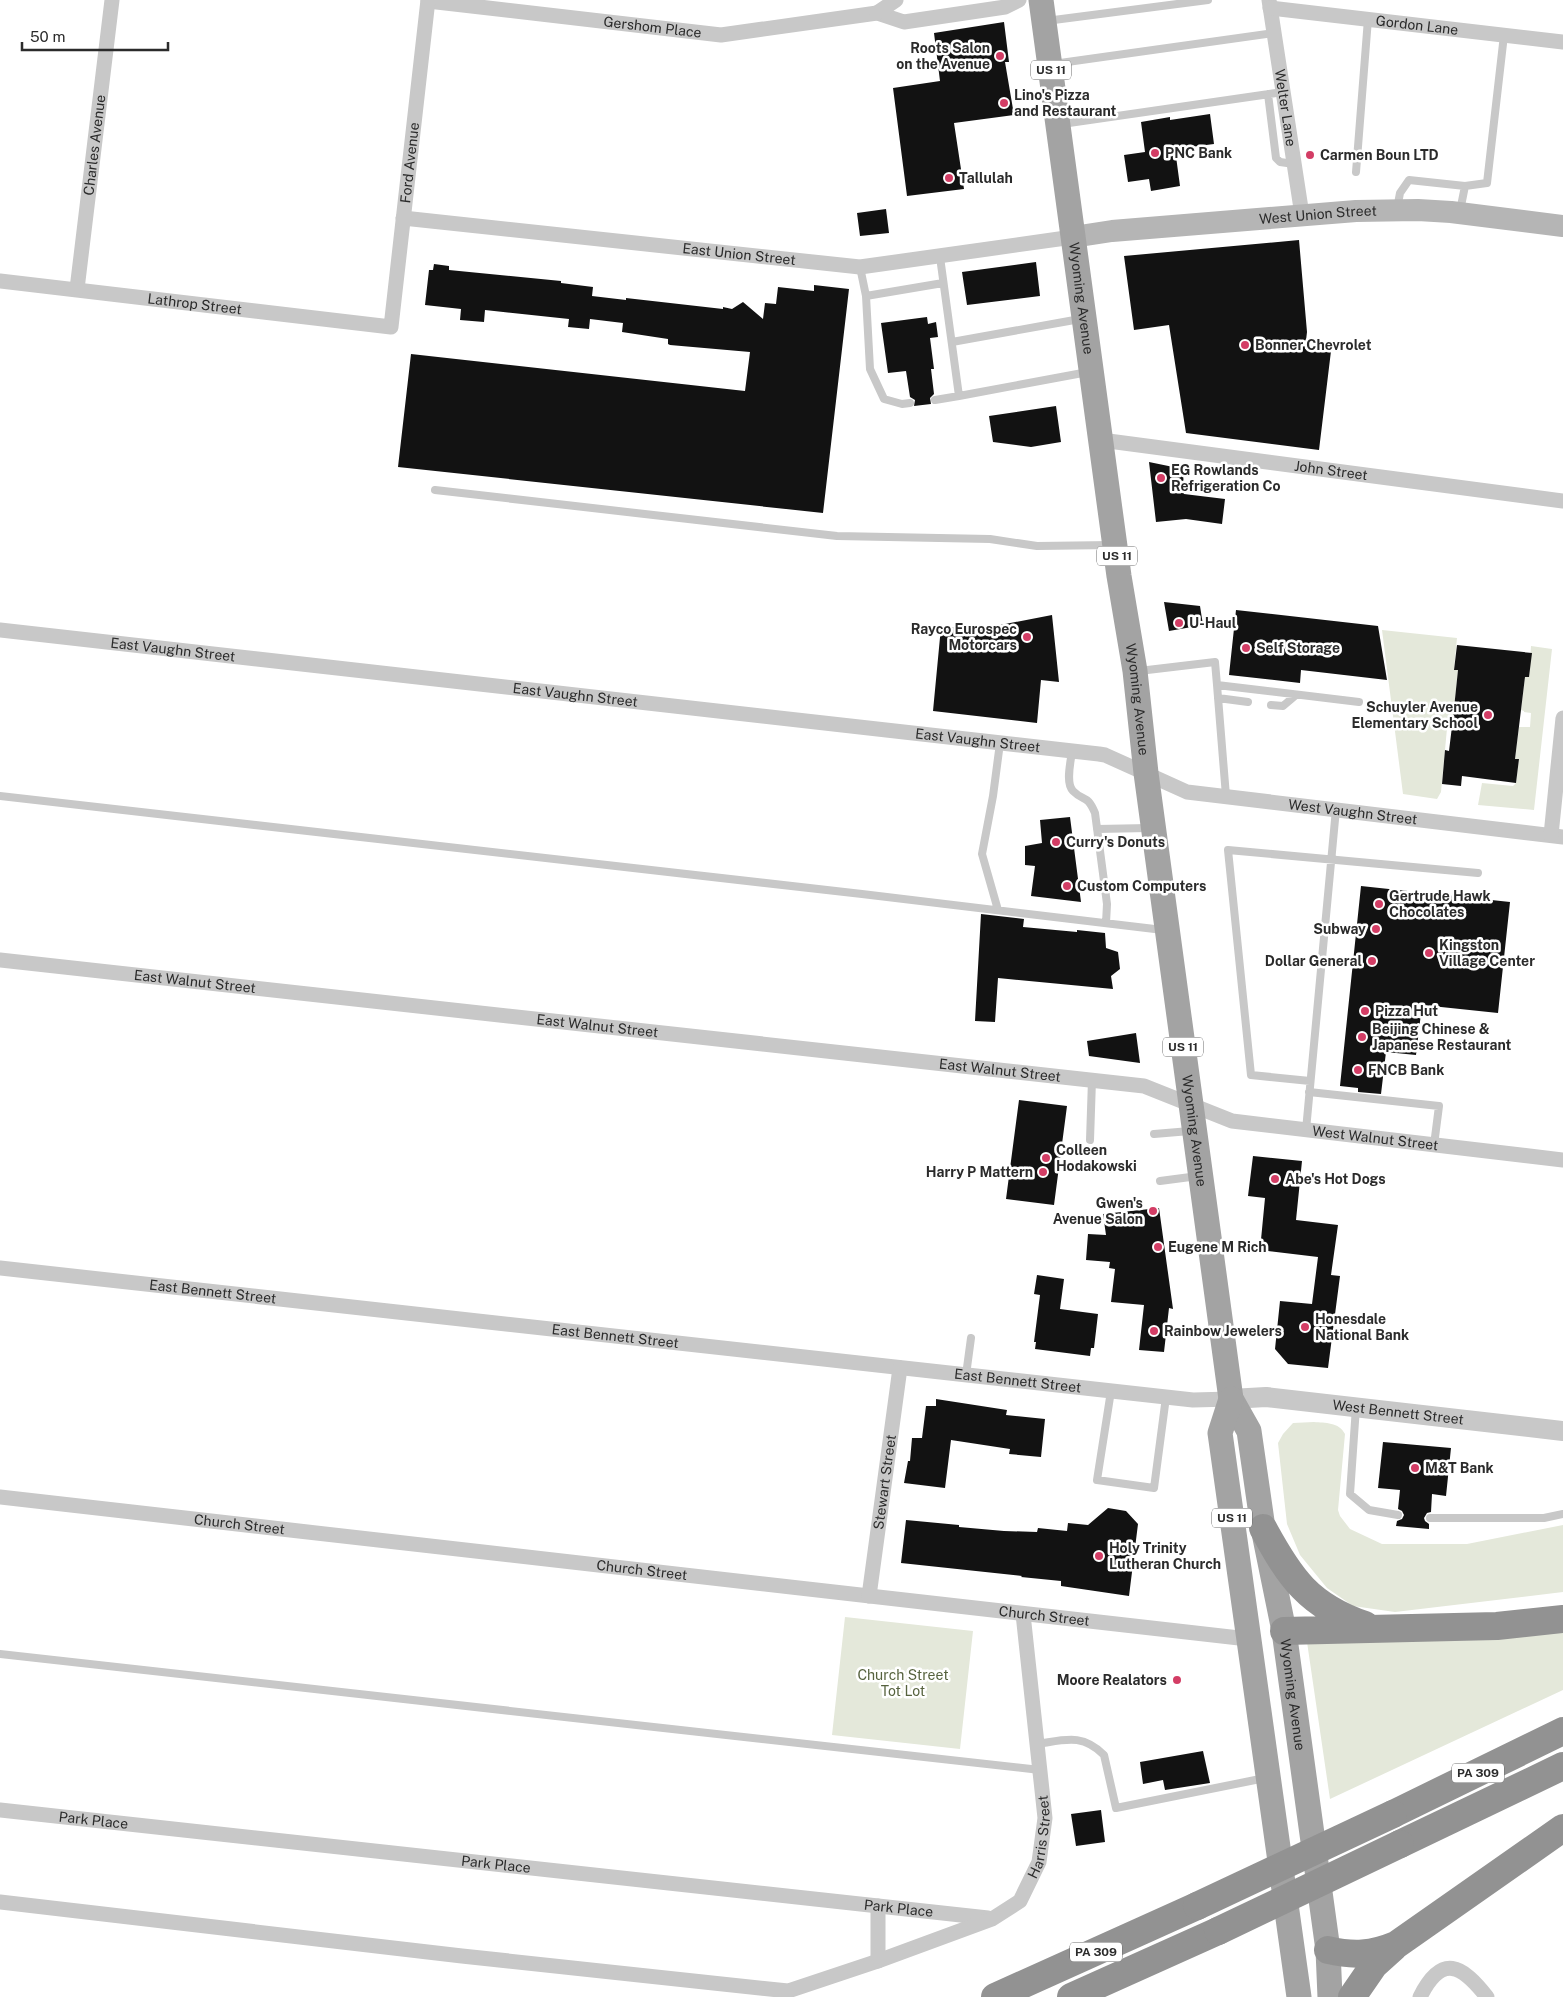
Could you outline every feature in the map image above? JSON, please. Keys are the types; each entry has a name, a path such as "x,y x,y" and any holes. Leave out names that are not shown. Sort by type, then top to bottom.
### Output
{"highway":[{"path":"1263,1528 1290,1575 1309,1595 1337,1614 1376,1628"},
{"path":"1284,1631 1496,1626 1563,1619"},
{"name":"PA 309","path":"995,1997 1197,1906 1393,1814 1563,1731"},
{"name":"PA 309","path":"1071,1997 1218,1931 1563,1766"},
{"path":"1352,1997 1374,1965 1396,1945 1563,1828"},
{"path":"1328,1950 1356,1955 1381,1951 1396,1945"}],"main road":[{"name":"Wyoming Avenue","path":"1043,10 1115,545 1135,671 1153,828 1231,1399 1249,1431 1263,1528 1284,1631 1328,1950 1330,1997"},
{"name":"West Union Street","path":"1073,237 1112,231 1302,215 1397,210 1460,213 1563,226"},
{"name":"Wyoming Avenue","path":"1231,1399 1220,1433 1288,1933 1299,1997"},
{"name":"Church Street","path":"1248,1639 1284,1631"},
{"path":"1288,1933 1328,1950"}],"street":[{"name":"Charles Avenue","path":"77,289 112,0"},
{"name":"Gershom Place","path":"428,0 721,35 877,13 896,0"},
{"name":"Ford Avenue","path":"391,326 428,0"},
{"name":"Gershom Place","path":"877,13 904,22 1005,7 1019,0"},
{"name":"Gordon Lane","path":"1269,4 1368,19 1563,42"},
{"name":"Welter Lane","path":"1269,4 1274,34 1276,92 1294,164 1302,215"},
{"name":"East Union Street","path":"403,218 860,267 1073,237"},
{"name":"Lathrop Street","path":"0,281 391,326"},
{"name":"John Street","path":"1101,440 1563,501"},
{"name":"East Vaughn Street","path":"0,630 1105,755 1146,773"},
{"path":"1557,836 1563,718"},
{"name":"West Vaughn Street","path":"1146,773 1187,792 1557,836"},
{"name":"East Walnut Street","path":"0,960 1150,1086 1191,1104"},
{"name":"West Walnut Street","path":"1191,1104 1232,1121 1563,1160"},
{"name":"East Bennett Street","path":"0,1268 1193,1400 1231,1399"},
{"name":"Stewart Street","path":"870,1596 900,1368"},
{"name":"West Bennett Street","path":"1231,1399 1266,1397 1563,1431"},
{"name":"Church Street","path":"0,1497 1248,1639"},
{"name":"Harris Street","path":"0,1902 462,1956 788,1991 878,1961 992,1919 1020,1902 1039,1862 1045,1818 1023,1614"},
{"name":"Park Place","path":"0,1810 992,1919"},
{"path":"878,1906 878,1961"},
{"path":"1420,1997 1426,1984 1436,1972 1448,1968 1462,1971 1488,1997"}],"lane":[{"path":"1043,10 1208,0"},
{"path":"1356,172 1368,19"},
{"path":"1050,64 1274,34"},
{"path":"1397,210 1400,193 1409,180 1465,186 1487,183 1504,35"},
{"path":"1058,124 1276,92"},
{"path":"1460,213 1465,186"},
{"path":"940,257 959,396"},
{"path":"860,267 866,296 870,369 884,399 902,404 910,403"},
{"path":"866,296 943,283"},
{"path":"952,342 1084,319"},
{"path":"935,400 1091,371"},
{"path":"435,490 837,536 990,540 1037,546 1115,545"},
{"path":"1135,671 1215,662 1226,796"},
{"path":"1217,684 1359,702"},
{"path":"1271,705 1283,706 1296,695"},
{"path":"1218,698 1248,702"},
{"path":"998,910 982,854 993,796 1000,743"},
{"path":"1072,751 1069,782 1072,791 1090,802 1096,813 1107,904 1106,923"},
{"path":"0,796 1167,931"},
{"path":"1306,1130 1336,809"},
{"path":"1097,830 1153,828"},
{"path":"1310,1082 1251,1075 1228,850 1478,873"},
{"path":"1090,1140 1092,1080"},
{"path":"1310,1092 1439,1106 1434,1145"},
{"path":"1154,1134 1195,1130"},
{"path":"1160,1181 1200,1176"},
{"path":"966,1375 971,1338"},
{"path":"1111,1391 1097,1480 1154,1488 1166,1397"},
{"path":"1356,1407 1350,1494 1369,1510 1398,1515"},
{"path":"1430,1518 1544,1518 1563,1514"},
{"path":"0,1654 1040,1770"},
{"path":"1037,1744 1073,1738 1088,1742 1099,1750 1104,1755 1116,1808 1267,1778"}],"green space":[{"path":"1382,630 1457,638 1454,669 1458,670 1453,718 1448,718 1441,792 1437,799 1403,794"},
{"path":"1531,646 1552,649 1534,810 1478,805 1482,783 1513,786 1516,783 1519,759 1515,759 1519,727 1530,727 1531,713 1521,710 1525,677 1529,677"},
{"path":"1314,1422 1335,1425 1345,1434 1338,1510 1340,1516 1350,1529 1382,1544 1467,1544 1563,1525 1563,1592 1395,1612 1353,1606 1327,1588 1300,1555 1287,1524 1278,1443 1293,1423"},
{"name":"Church Street Tot Lot","path":"845,1617 973,1631 960,1749 832,1735"},
{"path":"1563,1631 1563,1690 1330,1799 1307,1642"}],"building":[{"path":"1004,22 1009,62 1005,62 1014,115 954,123 964,189 907,196 893,88 940,81 934,33"},
{"name":"PNC Bank","path":"1210,114 1214,144 1175,149 1180,186 1151,191 1149,179 1128,182 1124,155 1145,152 1141,122 1170,117 1170,120"},
{"path":"886,209 889,233 860,236 857,213"},
{"path":"1299,240 1307,332 1305,349 1331,351 1319,450 1186,433 1169,325 1134,330 1124,256"},
{"path":"1036,262 1040,296 967,305 962,272"},
{"path":"434,264 449,266 449,270 561,281 561,283 593,287 592,296 723,309 723,307 732,309 743,302 763,319 765,303 776,304 778,287 814,291 814,285 849,289 823,513 398,467 411,354 745,391 750,352 670,345 668,344 668,339 622,332 623,323 590,319 589,329 568,327 569,319 485,310 484,322 460,320 461,309 425,305 429,270 433,270"},
{"path":"927,317 928,324 936,322 938,337 930,338 934,369 931,369 934,394 930,398 931,404 914,406 915,400 910,397 906,371 888,373 881,323"},
{"path":"1056,406 1061,442 1031,447 993,442 989,416"},
{"path":"1149,462 1183,469 1184,494 1225,499 1222,524 1186,519 1156,522"},
{"path":"1164,602 1200,606 1203,625 1169,631"},
{"path":"1236,610 1378,626 1387,680 1301,670 1300,683 1229,675"},
{"path":"1052,615 1059,682 1041,680 1037,723 933,711 941,627 956,627 958,629 984,628"},
{"name":"Schuyler Avenue Elementary School","path":"1457,645 1532,653 1529,677 1525,677 1515,759 1519,759 1516,783 1462,776 1461,786 1442,784 1445,750 1449,751 1453,718 1458,670 1454,670"},
{"path":"1070,817 1081,902 1031,896 1035,866 1025,865 1025,846 1042,843 1040,820"},
{"name":"Kingston Village Center","path":"1361,886 1510,902 1498,1013 1422,1005 1416,1055 1386,1052 1381,1094 1358,1092 1358,1088 1340,1086"},
{"path":"981,914 1024,919 1023,927 1105,933 1106,948 1118,952 1120,969 1111,976 1113,989 998,978 995,1022 975,1021"},
{"path":"1136,1033 1140,1063 1089,1056 1087,1041"},
{"path":"1019,1100 1067,1106 1054,1205 1006,1199"},
{"path":"1253,1156 1302,1161 1296,1220 1338,1225 1331,1275 1340,1276 1328,1368 1288,1364 1275,1349 1280,1301 1312,1304 1318,1257 1260,1250 1265,1198 1248,1196"},
{"path":"1159,1208 1173,1309 1169,1308 1164,1352 1139,1350 1144,1305 1111,1302 1115,1269 1109,1268 1110,1262 1086,1260 1088,1234 1106,1235 1103,1214"},
{"path":"1037,1275 1064,1279 1060,1309 1098,1314 1094,1348 1091,1348 1090,1356 1035,1349 1036,1342 1034,1342 1040,1295 1034,1294"},
{"path":"936,1399 1007,1410 1006,1415 1045,1419 1041,1457 1009,1454 1010,1449 951,1440 945,1488 904,1483 908,1461 910,1461 912,1438 922,1438 926,1406 936,1406"},
{"name":"M&T Bank","path":"1383,1442 1451,1448 1446,1496 1432,1494 1431,1512 1427,1513 1424,1518 1429,1524 1429,1529 1396,1526 1397,1521 1402,1519 1404,1515 1398,1509 1400,1490 1378,1488"},
{"path":"1108,1508 1126,1511 1138,1524 1129,1596 1061,1586 1061,1581 901,1563 906,1520 1004,1531 1037,1532 1038,1528 1067,1531 1068,1523 1088,1525"},
{"path":"1203,1751 1210,1783 1165,1790 1163,1780 1143,1784 1140,1762"},
{"path":"1101,1810 1105,1842 1076,1846 1071,1814"}],"place":[{"name":"Roots Salon on the Avenue","path":"1000,56"},
{"name":"Lino's Pizza and Restaurant","path":"1004,103"},
{"name":"PNC Bank","path":"1155,153"},
{"name":"Carmen Boun LTD","path":"1310,155"},
{"name":"Tallulah","path":"949,178"},
{"name":"Bonner Chevrolet","path":"1245,345"},
{"name":"EG Rowlands Refrigeration Co","path":"1161,478"},
{"name":"U-Haul","path":"1179,623"},
{"name":"Rayco Eurospec Motorcars","path":"1027,637"},
{"name":"Self Storage","path":"1246,648"},
{"name":"Schuyler Avenue Elementary School","path":"1488,715"},
{"name":"Curry's Donuts","path":"1056,842"},
{"name":"Custom Computers","path":"1067,886"},
{"name":"Gertrude Hawk Chocolates","path":"1379,904"},
{"name":"Subway","path":"1376,929"},
{"name":"Kingston Village Center","path":"1429,953"},
{"name":"Dollar General","path":"1372,961"},
{"name":"Pizza Hut","path":"1365,1011"},
{"name":"Beijing Chinese & Japanese Restaurant","path":"1362,1037"},
{"name":"FNCB Bank","path":"1358,1070"},
{"name":"Colleen Hodakowski","path":"1046,1158"},
{"name":"Harry P Mattern","path":"1043,1172"},
{"name":"Abe's Hot Dogs","path":"1275,1179"},
{"name":"Gwen's Avenue Salon","path":"1153,1211"},
{"name":"Eugene M Rich","path":"1158,1247"},
{"name":"Honesdale National Bank","path":"1305,1327"},
{"name":"Rainbow Jewelers","path":"1154,1331"},
{"name":"M&T Bank","path":"1415,1468"},
{"name":"Holy Trinity Lutheran Church","path":"1099,1556"},
{"name":"Moore Realators","path":"1177,1680"}]}
